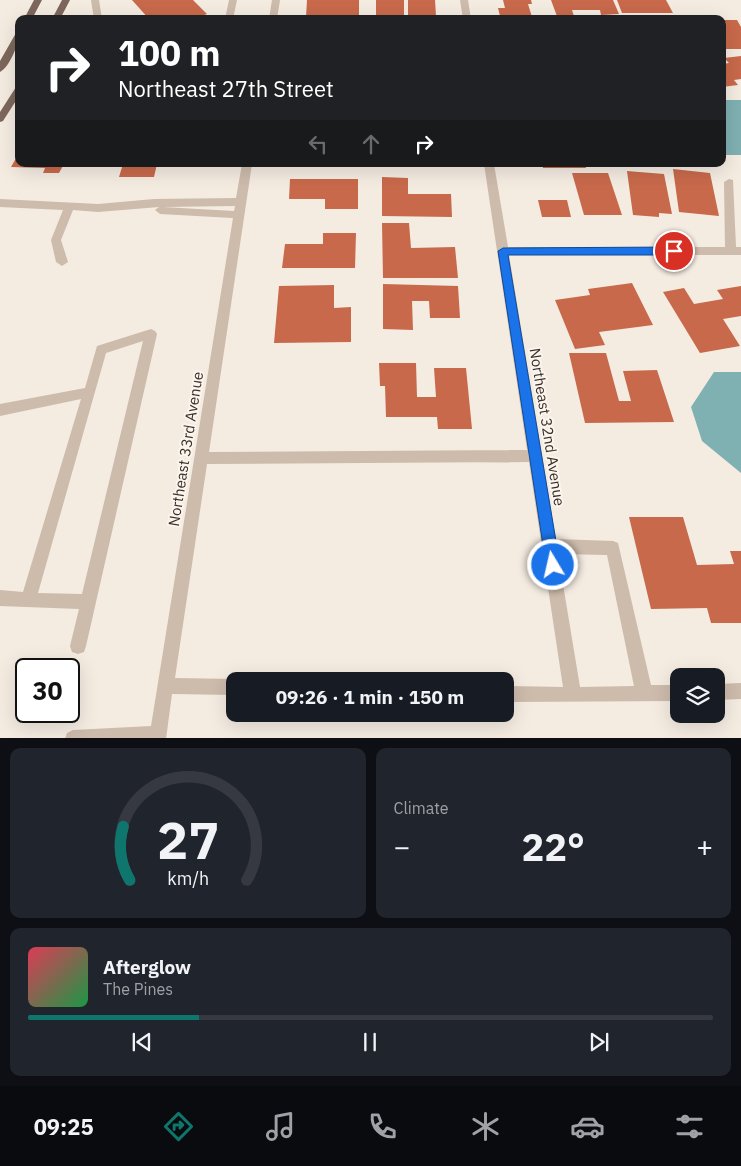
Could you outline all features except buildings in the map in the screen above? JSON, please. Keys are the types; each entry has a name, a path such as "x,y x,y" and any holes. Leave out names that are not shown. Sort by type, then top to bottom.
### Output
{"main road":[{"path":"30,15 38,0"},
{"path":"58,15 66,0"},
{"path":"0,69 15,42"},
{"path":"0,119 15,95"}],"street":[{"path":"95,0 97,15"},
{"path":"230,15 233,0"},
{"path":"274,15 276,0"},
{"path":"464,0 466,15"},
{"name":"Northeast 33rd Avenue","path":"158,736 247,167"},
{"name":"Northeast 32nd Avenue","path":"489,167 573,695"},
{"path":"503,251 736,251 728,182"},
{"path":"1,205 98,208 125,206 178,212 240,208"},
{"path":"62,262 56,240 69,207"},
{"path":"28,600 101,350 151,334 78,646"},
{"path":"0,410 90,392"},
{"path":"201,458 535,456"},
{"path":"550,546 613,548 644,694"},
{"path":"0,598 88,602"},
{"path":"166,686 226,688"},
{"path":"725,692 741,691"},
{"path":"514,694 670,693"},
{"path":"73,738 158,736"}],"water":[{"path":"726,100 741,100 741,155 726,155"},
{"path":"714,372 741,372 741,473 702,441 691,407"}],"route":[{"path":"553,565 503,251 674,251"}]}
